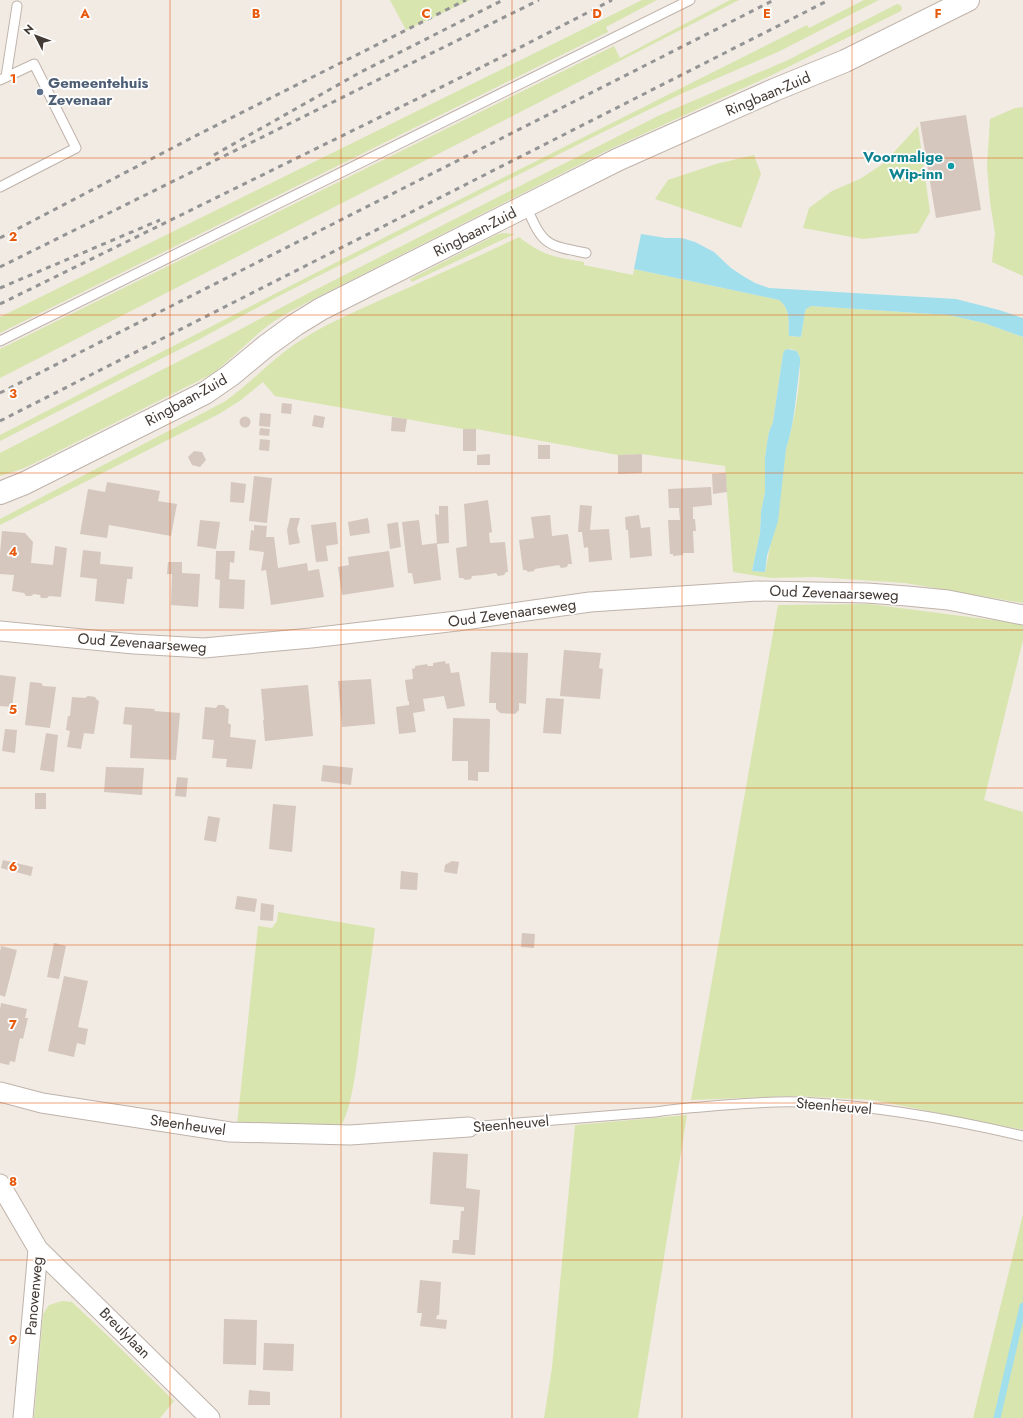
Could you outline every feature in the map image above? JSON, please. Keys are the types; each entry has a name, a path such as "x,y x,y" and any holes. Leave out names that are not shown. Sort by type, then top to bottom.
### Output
{"street":[{"name":"Ringbaan-Zuid","path":"0,493 25,483 205,393 232,375 266,346 295,325 320,310 617,160 774,90 845,61 968,0"},
{"name":"Oud Zevenaarseweg","path":"0,631 165,647 204,648 312,638 457,621 590,602 757,591 867,593 907,596 948,600 1023,615"},
{"name":"Steenheuvel","path":"0,1092 42,1103 230,1132 350,1135 469,1127"},
{"name":"Panovenweg","path":"0,1184 38,1249 23,1418"},
{"name":"Breulylaan","path":"38,1249 210,1418"}],"lane":[{"path":"0,341 690,0"},
{"path":"3,78 17,6"},
{"path":"0,187 76,148 34,64 3,78"},
{"path":"526,206 541,237 550,244 559,248 586,253"},
{"name":"Steenheuvel","path":"469,1127 648,1113 674,1109 799,1102 845,1105 907,1114 959,1122 1023,1136"}],"green space":[{"path":"390,0 470,0 406,30"},
{"path":"642,0 657,0 606,27 608,32 0,333 0,317"},
{"path":"730,0 739,0 0,378 0,349 614,46 620,58"},
{"path":"864,0 879,0 780,51 683,93 597,135 275,298 198,340 0,441 0,435 405,227 807,25 809,28"},
{"path":"897,4 902,8 901,11 770,76 604,152 308,302 266,327 210,375 41,460 22,469 0,476 0,453 305,295 658,116 788,60"},
{"path":"1023,107 1023,276 992,262 995,233 990,202 987,166 990,119 1015,108"},
{"path":"918,126 930,212 918,233 863,239 803,228 809,208 832,191 860,179 884,163"},
{"path":"754,155 761,174 741,228 655,199 668,180 716,164"},
{"path":"503,233 515,234 412,282 410,279 496,235"},
{"path":"519,237 542,252 557,257 584,262 584,265 633,275 634,269 779,300 787,312 789,321 789,336 801,337 805,312 806,309 811,306 948,315 984,323 1023,337 1023,603 905,583 815,577 771,578 733,572 725,466 642,454 618,455 476,429 463,429 275,396 263,382 241,400 219,414 0,525 0,519 224,402 295,344 317,331 350,314","holes":["787,349 797,351 800,358 799,380 792,428 786,449 765,572 752,571 760,533 761,512 765,492 765,458 769,432 773,422 783,354"]},
{"path":"869,604 1023,624 1023,640 984,800 1023,812 1023,1130 873,1100 796,1096 691,1100 778,605"},
{"path":"278,912 375,928 354,1082 348,1110 338,1130 237,1125 258,926 272,928 277,921"},
{"path":"687,1115 638,1418 544,1418 552,1368 575,1125"},
{"path":"1023,1214 1023,1418 973,1418"},
{"path":"62,1301 72,1302 174,1401 160,1418 34,1418 43,1314 49,1305"}],"water":[{"path":"641,234 666,238 682,238 695,242 714,252 731,268 743,276 755,283 769,288 956,299 999,310 1023,318 1023,337 984,323 948,315 811,306 806,309 805,312 801,337 789,336 789,321 787,312 779,300 634,269"},
{"path":"787,349 797,351 800,358 800,364 793,418 786,449 778,521 767,556 765,572 752,571 760,533 761,512 765,492 765,458 767,443 773,422 783,354"}],"building":[{"name":"Voormalige Wip-inn","path":"966,115 981,210 936,218 920,122"},
{"path":"282,403 292,404 291,414 281,413"},
{"path":"260,413 271,414 270,427 259,426"},
{"path":"314,415 325,417 323,428 312,426"},
{"path":"243,417 247,417 249,418 249,426 243,427 240,424 240,420"},
{"path":"392,417 407,419 405,432 391,431"},
{"path":"260,428 270,429 269,436 259,435"},
{"path":"463,429 476,429 476,451 463,451"},
{"path":"260,439 270,440 269,451 259,450"},
{"path":"538,445 550,445 550,459 538,459"},
{"path":"194,451 202,452 206,460 200,467 192,465 188,457"},
{"path":"490,454 490,465 477,465 477,455"},
{"path":"642,454 642,473 618,474 618,455"},
{"path":"726,473 727,492 713,494 712,474"},
{"path":"254,476 272,478 267,523 249,521"},
{"path":"107,482 160,491 158,501 177,504 171,536 109,525 107,538 80,534 88,489 105,492"},
{"path":"231,482 246,484 244,503 230,502"},
{"path":"711,487 712,505 693,507 693,519 695,519 696,531 693,531 694,553 683,553 683,555 673,556 673,554 670,554 668,520 680,520 679,508 669,508 668,489"},
{"path":"488,500 492,532 489,533 490,543 505,542 508,572 504,575 498,576 496,573 472,576 471,579 465,580 463,578 459,578 456,548 467,546 464,504"},
{"path":"580,505 592,506 590,530 609,529 612,560 589,562 588,547 584,548 582,532 578,532"},
{"path":"439,506 448,506 449,543 437,544 441,580 414,584 412,573 408,573 402,522 419,520 422,545 437,543 435,514 439,515"},
{"path":"550,515 552,536 568,534 572,564 568,564 567,567 561,568 559,565 535,569 534,571 528,572 523,570 519,540 534,538 531,517"},
{"path":"639,515 641,528 650,527 652,556 630,558 628,530 626,530 625,517"},
{"path":"290,518 300,518 297,529 300,543 289,545 287,530"},
{"path":"368,518 370,533 350,536 348,522"},
{"path":"200,520 220,522 216,549 197,546"},
{"path":"336,522 338,544 326,546 328,561 316,562 311,525"},
{"path":"398,522 401,547 390,549 387,524"},
{"path":"254,525 267,526 266,537 274,537 278,568 307,563 308,571 319,569 324,597 271,605 266,570 261,571 264,552 249,550 251,530 254,531"},
{"path":"2,531 25,533 33,542 31,563 53,565 55,546 67,548 61,597 49,596 47,598 41,598 40,595 34,594 31,596 26,596 24,593 12,591 14,575 0,574"},
{"path":"83,550 101,552 100,564 133,567 132,579 127,579 124,604 95,601 97,579 80,577"},
{"path":"216,551 235,551 234,563 230,562 229,579 245,580 244,609 219,608 220,580 215,579"},
{"path":"389,551 394,587 342,595 338,567 349,565 348,557"},
{"path":"168,562 182,562 182,573 200,574 198,607 171,605 172,574 167,574"},
{"path":"564,650 601,653 599,668 603,669 600,699 560,696"},
{"path":"491,652 528,653 526,704 519,703 519,710 515,714 500,713 496,709 496,703 489,703"},
{"path":"445,661 446,664 449,663 451,673 459,672 465,706 447,709 444,696 423,699 425,711 413,713 416,732 399,734 396,707 409,705 405,680 413,679 412,669 415,668 415,666 427,664 428,666 433,666 433,663"},
{"path":"0,675 16,677 12,707 0,706"},
{"path":"371,679 375,724 342,727 338,681"},
{"path":"30,682 41,683 43,686 56,687 50,728 25,725"},
{"path":"308,685 313,736 265,741 261,689"},
{"path":"88,696 95,697 99,701 94,734 84,733 81,749 67,747 70,731 66,730 68,716 70,716 72,697 85,698"},
{"path":"546,698 564,699 561,734 543,733"},
{"path":"218,705 224,705 229,709 228,723 231,725 230,737 256,740 252,769 226,767 227,759 212,758 214,740 202,739 205,707 216,708"},
{"path":"125,707 155,709 154,711 180,713 176,760 130,758 132,725 123,724"},
{"path":"453,718 490,719 489,772 478,772 478,781 468,780 468,761 452,761"},
{"path":"5,729 17,730 15,753 2,751"},
{"path":"46,733 58,735 54,772 40,770"},
{"path":"323,765 353,768 351,785 321,781"},
{"path":"106,767 144,768 142,795 104,792"},
{"path":"177,777 188,778 186,797 175,796"},
{"path":"35,793 46,793 46,809 35,809"},
{"path":"273,804 296,806 292,852 269,849"},
{"path":"208,816 220,818 216,842 204,840"},
{"path":"3,860 33,867 31,876 1,868"},
{"path":"452,861 459,862 457,874 444,872 445,865"},
{"path":"401,871 418,873 417,890 400,889"},
{"path":"237,896 257,899 255,912 235,909"},
{"path":"261,903 274,905 273,921 260,920"},
{"path":"522,933 535,934 534,948 521,947"},
{"path":"54,943 66,946 59,979 47,977"},
{"path":"1,946 17,950 5,997 0,995"},
{"path":"64,976 88,981 78,1027 88,1029 85,1045 77,1043 74,1057 48,1051"},
{"path":"1,1003 27,1009 25,1018 28,1018 23,1039 20,1038 15,1062 10,1061 9,1065 0,1063"},
{"path":"433,1152 468,1154 466,1188 480,1190 475,1255 452,1253 453,1240 459,1240 461,1211 464,1211 464,1207 430,1204"},
{"path":"420,1280 441,1282 439,1315 437,1315 436,1319 447,1320 446,1329 420,1326 422,1313 417,1313"},
{"path":"224,1319 257,1320 256,1365 223,1364"},
{"path":"264,1343 294,1344 293,1371 263,1370"},
{"path":"249,1390 270,1392 270,1405 248,1405"}],"waterway":[{"path":"997,1418 1023,1306"}],"railway":[{"path":"0,238 201,133 466,0"},
{"path":"214,155 359,73 503,0"},
{"path":"0,267 539,0"},
{"path":"0,304 482,67 612,0"},
{"path":"0,393 774,0"},
{"path":"0,421 829,0"},
{"path":"0,288 160,220"}],"place":[{"name":"Gemeentehuis Zevenaar","path":"40,92"},
{"name":"Voormalige Wip-inn","path":"951,166"}]}
